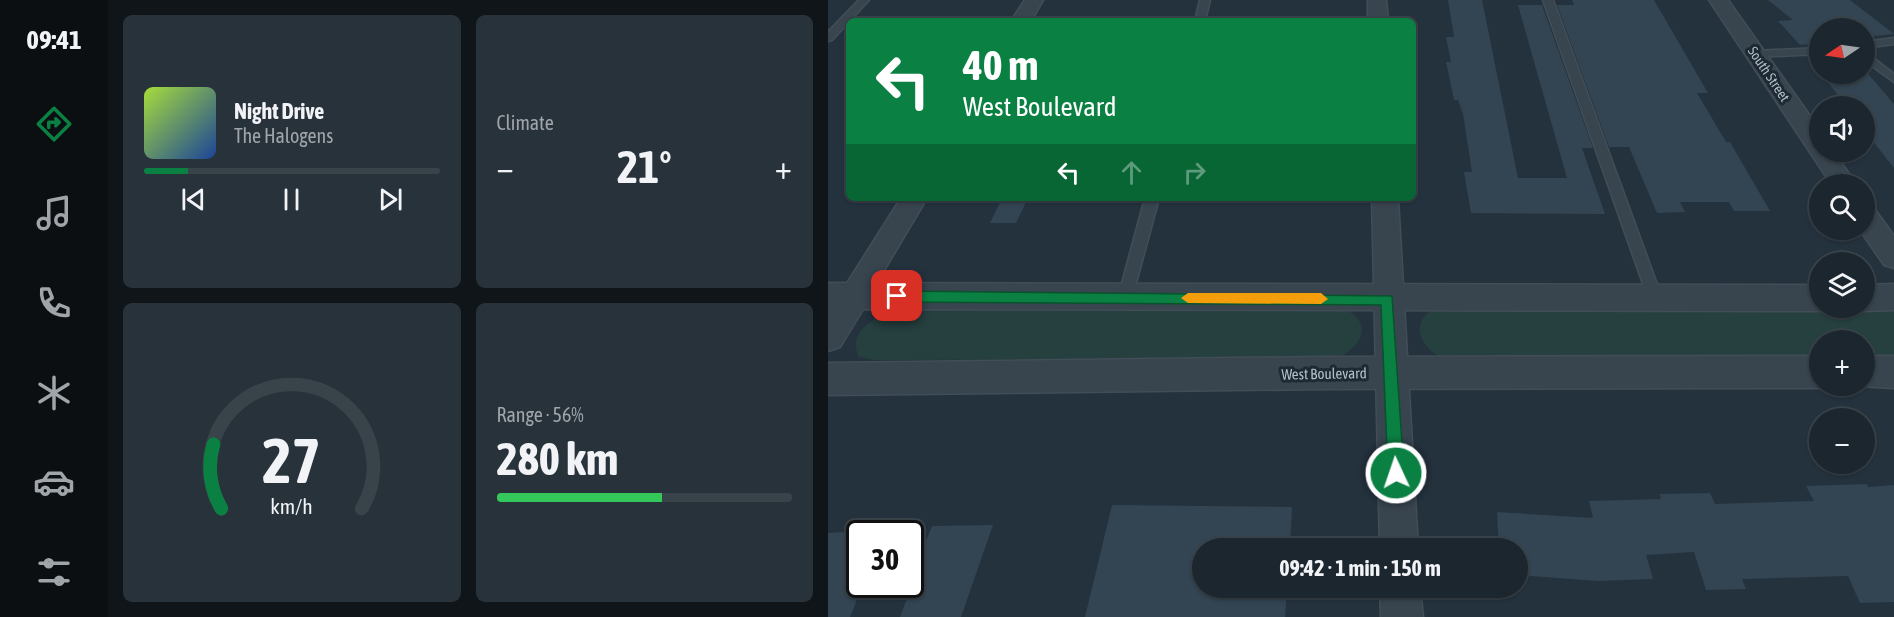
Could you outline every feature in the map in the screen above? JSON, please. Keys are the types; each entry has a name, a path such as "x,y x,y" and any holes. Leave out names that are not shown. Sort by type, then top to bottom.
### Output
{"street":[{"path":"1023,18 1034,0"},
{"path":"1377,0 1378,18"},
{"name":"South Street","path":"1718,0 1809,133"},
{"path":"828,338 841,296 912,201"},
{"path":"1385,201 1399,538"},
{"path":"1875,229 1894,256"},
{"path":"841,296 1388,299 1809,298"},
{"path":"1875,298 1894,297"},
{"name":"West Boulevard","path":"828,379 1392,373 1809,372"},
{"path":"1875,372 1894,372"},
{"path":"1401,598 1402,617"}],"lane":[{"path":"847,18 864,0"},
{"path":"1201,18 1205,0"},
{"path":"1548,0 1655,298"},
{"path":"828,38 846,19"},
{"path":"1875,44 1894,41"},
{"path":"1755,54 1809,52"},
{"path":"1875,64 1894,80"},
{"path":"1125,298 1151,201"}],"green space":[{"path":"1334,306 1353,314 1362,327 1359,340 1349,351 1336,359 874,360 859,357 856,348 860,332 866,326 882,315 898,309"},
{"path":"1809,307 1809,318 1875,318 1875,307 1894,310 1894,356 1875,357 1875,330 1809,330 1809,357 1441,357 1427,347 1420,334 1422,321 1434,309"}],"building":[{"path":"1448,0 1482,0 1518,178 1567,178 1518,5 1542,5 1593,148 1582,148 1605,214 1471,213 1464,172 1472,172 1463,114 1458,100 1454,100 1446,62 1451,62 1446,37 1454,37"},
{"path":"1572,0 1654,0 1708,93 1697,93 1726,142 1730,142 1770,211 1734,211 1729,202 1680,202 1685,212 1657,213 1629,147 1609,147 1557,5 1574,5"},
{"path":"1768,0 1850,0 1873,18 1809,18 1809,44 1800,45 1778,21 1793,20"},
{"path":"1875,19 1894,34 1875,36"},
{"path":"1875,82 1894,104 1894,168 1875,144 1875,96 1839,96 1829,84 1875,84"},
{"path":"1001,201 1027,201 1016,223 990,223"},
{"path":"1894,485 1894,602 1860,603 1848,576 1742,579 1746,589 1706,590 1694,552 1646,555 1653,579 1598,581 1528,576 1528,538 1498,538 1497,512 1593,518 1589,501 1661,499 1660,494 1710,493 1715,504 1814,501 1806,486"},
{"path":"1112,505 1292,507 1291,538 1192,538 1192,598 1286,598 1285,617 1085,617"},
{"path":"993,525 961,617 900,617 907,598 924,598 924,545 932,526"},
{"path":"846,532 846,598 858,598 850,617 828,617 828,533"}],"slow traffic":[{"path":"1188,298 1321,299"}],"route":[{"path":"897,296 1388,299 1396,473"}]}
